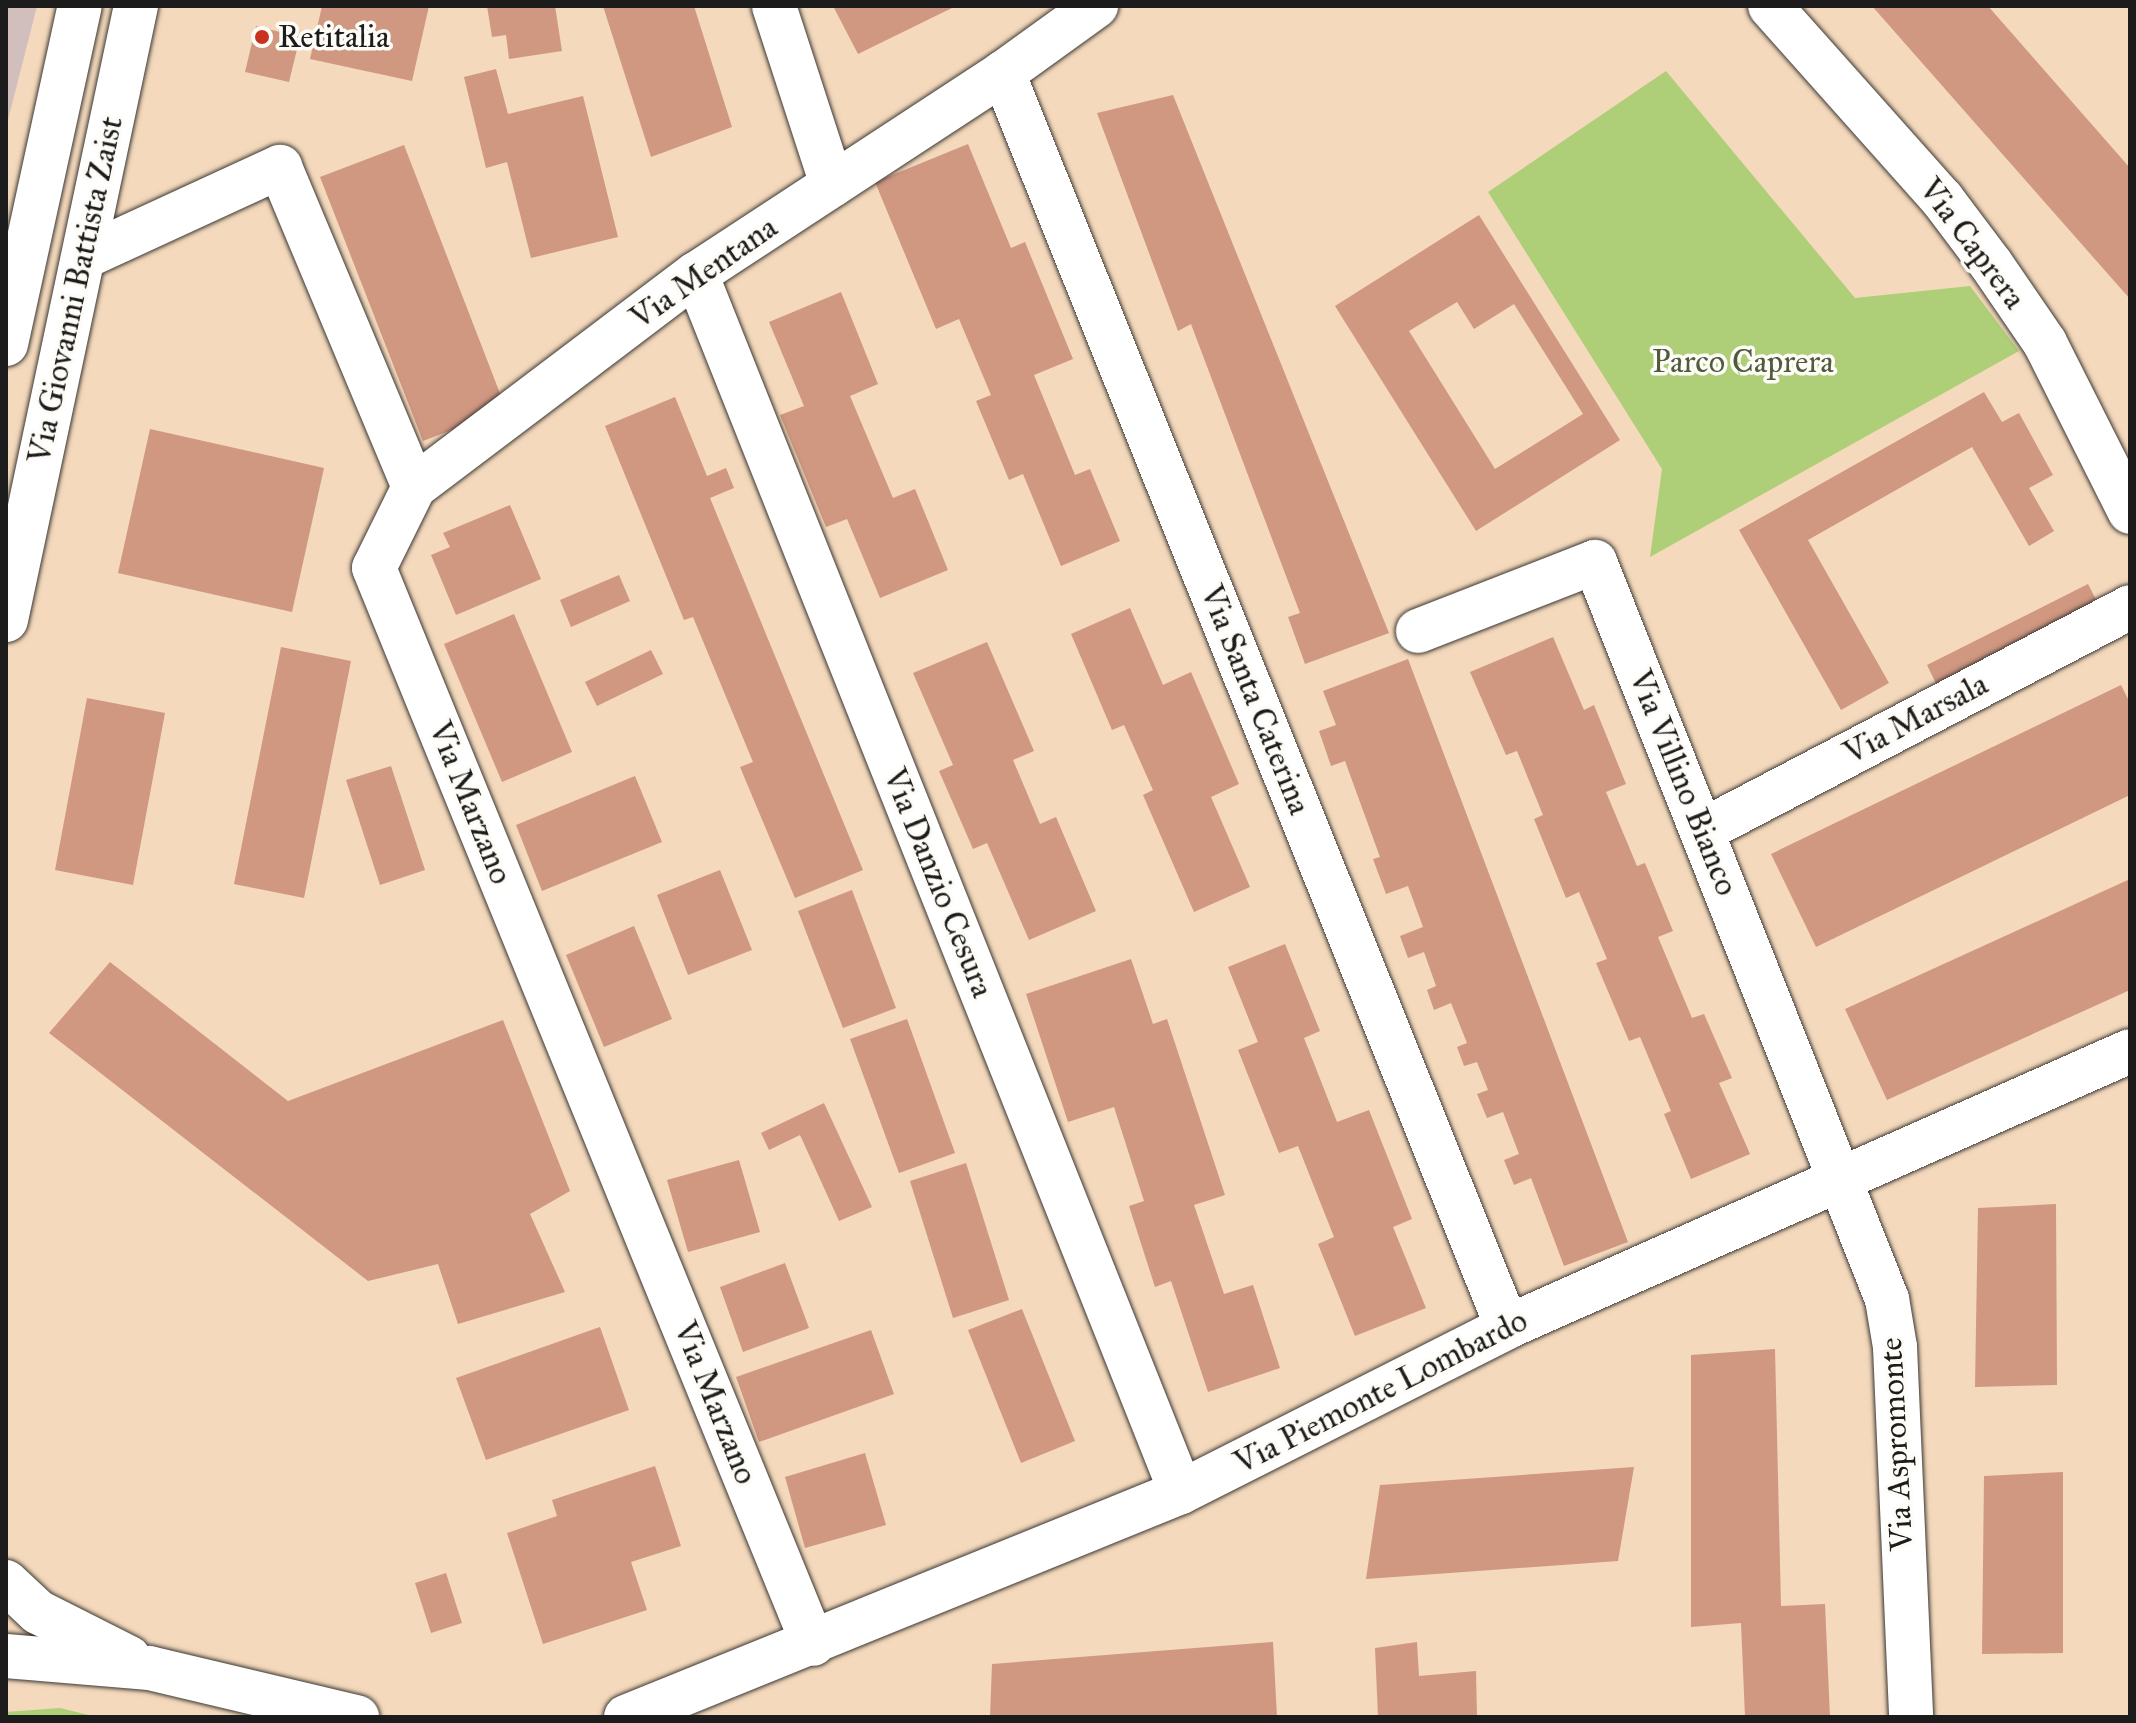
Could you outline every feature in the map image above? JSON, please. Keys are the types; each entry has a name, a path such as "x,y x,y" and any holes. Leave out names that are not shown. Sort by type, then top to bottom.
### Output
{"street":[{"name":"Via Giovanni Battista Zaist","path":"6,344 80,6"},
{"name":"Via Giovanni Battista Zaist","path":"6,620 136,6"},
{"path":"774,6 832,185"},
{"path":"1003,73 1096,6"},
{"name":"Via Caprera","path":"1770,6 1942,199 1991,264 2045,343 2130,512"},
{"name":"Via Mentana","path":"414,487 696,274 1003,73"},
{"name":"Via Santa Caterina","path":"1003,73 1507,1327"},
{"path":"84,257 280,167 414,487"},
{"name":"Via Danzio Cesura","path":"696,274 1181,1492"},
{"name":"Via Marzano","path":"414,487 374,568 813,1644"},
{"name":"Via Villino Bianco","path":"1418,631 1595,562 1843,1179"},
{"name":"Via Marsala","path":"1702,831 2130,607"},
{"name":"Via Piemonte Lombardo","path":"626,1717 813,1644 1181,1492 1507,1327 2130,1051"},
{"name":"Via Aspromonte","path":"1843,1179 1887,1299 1895,1347 1911,1717"},
{"path":"6,1582 38,1612 149,1668"},
{"path":"6,1656 149,1668 357,1717"}],"shaded area":[{"path":"6,6 37,6 6,128"}],"green space":[{"name":"Parco Caprera","path":"1666,71 1855,298 1970,286 2019,351 1650,557 1662,469 1488,192"},
{"path":"60,1708 97,1717 6,1717 6,1712"}],"building":[{"path":"322,6 429,6 412,81 310,59"},
{"path":"487,6 555,6 562,51 509,59 506,35 492,37"},
{"path":"603,6 694,6 732,127 651,157"},
{"path":"833,6 956,6 858,54"},
{"path":"1872,6 1988,6 2130,168 2130,299"},
{"path":"256,26 300,37 289,82 245,72"},
{"path":"496,69 508,114 583,96 618,237 531,258 507,162 486,168 464,77"},
{"path":"1173,95 1389,633 1305,664 1288,617 1300,613 1191,324 1178,331 1097,113"},
{"path":"968,144 1011,248 1025,242 1073,359 1034,375 1075,475 1090,469 1120,541 1061,566 1023,474 1009,480 976,401 991,395 959,319 936,329 875,182"},
{"path":"404,145 506,409 423,441 320,177"},
{"path":"1479,215 1620,440 1476,531 1335,306","holes":["1457,302 1474,329 1514,304 1583,414 1495,469 1409,331"]},
{"path":"841,292 878,384 850,396 893,498 915,489 948,570 880,598 847,519 826,527 780,415 804,406 769,322"},
{"path":"1984,392 2002,422 2019,413 2053,475 2029,488 2054,531 2029,546 1972,447 1808,540 1889,683 1841,710 1739,530"},
{"path":"675,397 707,476 726,468 734,488 710,498 863,870 795,898 740,767 753,762 693,617 684,620 605,426"},
{"path":"150,429 324,468 292,612 118,573"},
{"path":"510,505 541,579 456,615 431,555 450,547 443,533"},
{"path":"619,575 630,601 571,627 560,600"},
{"path":"2088,584 2103,613 1941,694 1927,665"},
{"path":"1130,608 1163,685 1191,672 1239,784 1211,797 1250,887 1194,912 1143,795 1153,790 1124,725 1112,730 1071,634"},
{"path":"514,614 572,752 502,782 444,644"},
{"path":"1553,637 1584,710 1594,705 1626,784 1606,792 1637,866 1645,863 1673,931 1658,937 1692,1018 1704,1014 1732,1078 1719,1083 1750,1154 1691,1179 1664,1114 1671,1111 1640,1037 1629,1041 1596,963 1607,959 1579,892 1566,898 1534,819 1543,815 1517,751 1506,755 1470,672"},
{"path":"987,642 1034,751 1013,760 1040,824 1056,817 1096,911 1029,940 987,843 973,849 939,771 953,765 913,673"},
{"path":"281,647 351,661 304,898 234,884"},
{"path":"651,650 663,674 597,706 585,682"},
{"path":"1408,659 1628,1242 1564,1266 1531,1178 1514,1185 1504,1160 1519,1154 1503,1112 1487,1118 1477,1094 1488,1090 1477,1062 1464,1066 1457,1047 1467,1043 1451,1003 1434,1010 1427,990 1436,986 1424,952 1408,958 1400,936 1423,927 1408,886 1386,894 1373,859 1380,857 1345,761 1331,766 1319,731 1336,725 1323,691"},
{"path":"2121,685 2130,703 2130,795 1816,947 1771,854"},
{"path":"87,698 165,713 133,885 55,870"},
{"path":"391,766 425,870 380,885 346,780"},
{"path":"635,776 662,842 542,891 516,825"},
{"path":"720,870 752,950 688,975 657,895"},
{"path":"2130,879 2130,990 1887,1100 1845,1009"},
{"path":"852,890 896,1008 843,1028 798,911"},
{"path":"634,926 672,1019 604,1047 566,955"},
{"path":"1285,944 1320,1031 1304,1038 1337,1122 1369,1110 1412,1219 1393,1227 1426,1308 1355,1336 1318,1244 1334,1237 1298,1146 1279,1153 1238,1050 1258,1042 1228,967"},
{"path":"1131,959 1153,1024 1167,1019 1225,1195 1194,1205 1224,1294 1253,1285 1280,1368 1208,1392 1171,1281 1155,1287 1129,1206 1144,1201 1114,1107 1068,1122 1026,994"},
{"path":"110,962 288,1101 503,1020 570,1191 530,1214 565,1292 458,1324 438,1264 368,1281 49,1033"},
{"path":"907,1019 955,1153 899,1173 850,1039"},
{"path":"824,1103 872,1207 839,1221 800,1135 769,1150 761,1133"},
{"path":"739,1160 760,1232 688,1252 667,1180"},
{"path":"966,1163 1009,1300 953,1318 910,1181"},
{"path":"2056,1204 2057,1385 1975,1387 1978,1208"},
{"path":"785,1263 809,1328 743,1352 720,1287"},
{"path":"1022,1309 1075,1441 1021,1463 968,1330"},
{"path":"600,1327 629,1410 486,1460 456,1378"},
{"path":"871,1330 894,1394 759,1442 736,1377"},
{"path":"1775,1349 1781,1606 1825,1604 1830,1717 1745,1717 1741,1623 1691,1627 1691,1355"},
{"path":"865,1453 886,1525 805,1548 785,1477"},
{"path":"655,1466 681,1546 631,1562 647,1610 543,1644 507,1533 557,1516 552,1500"},
{"path":"1634,1467 1618,1561 1366,1579 1380,1485"},
{"path":"2063,1472 2063,1653 1982,1654 1984,1476"},
{"path":"446,1573 462,1623 431,1633 415,1583"},
{"path":"1273,1642 1277,1717 990,1717 992,1664"},
{"path":"1417,1642 1419,1676 1476,1671 1477,1717 1378,1717 1375,1648"}],"place":[{"name":"Retitalia","path":"262,37"}]}
